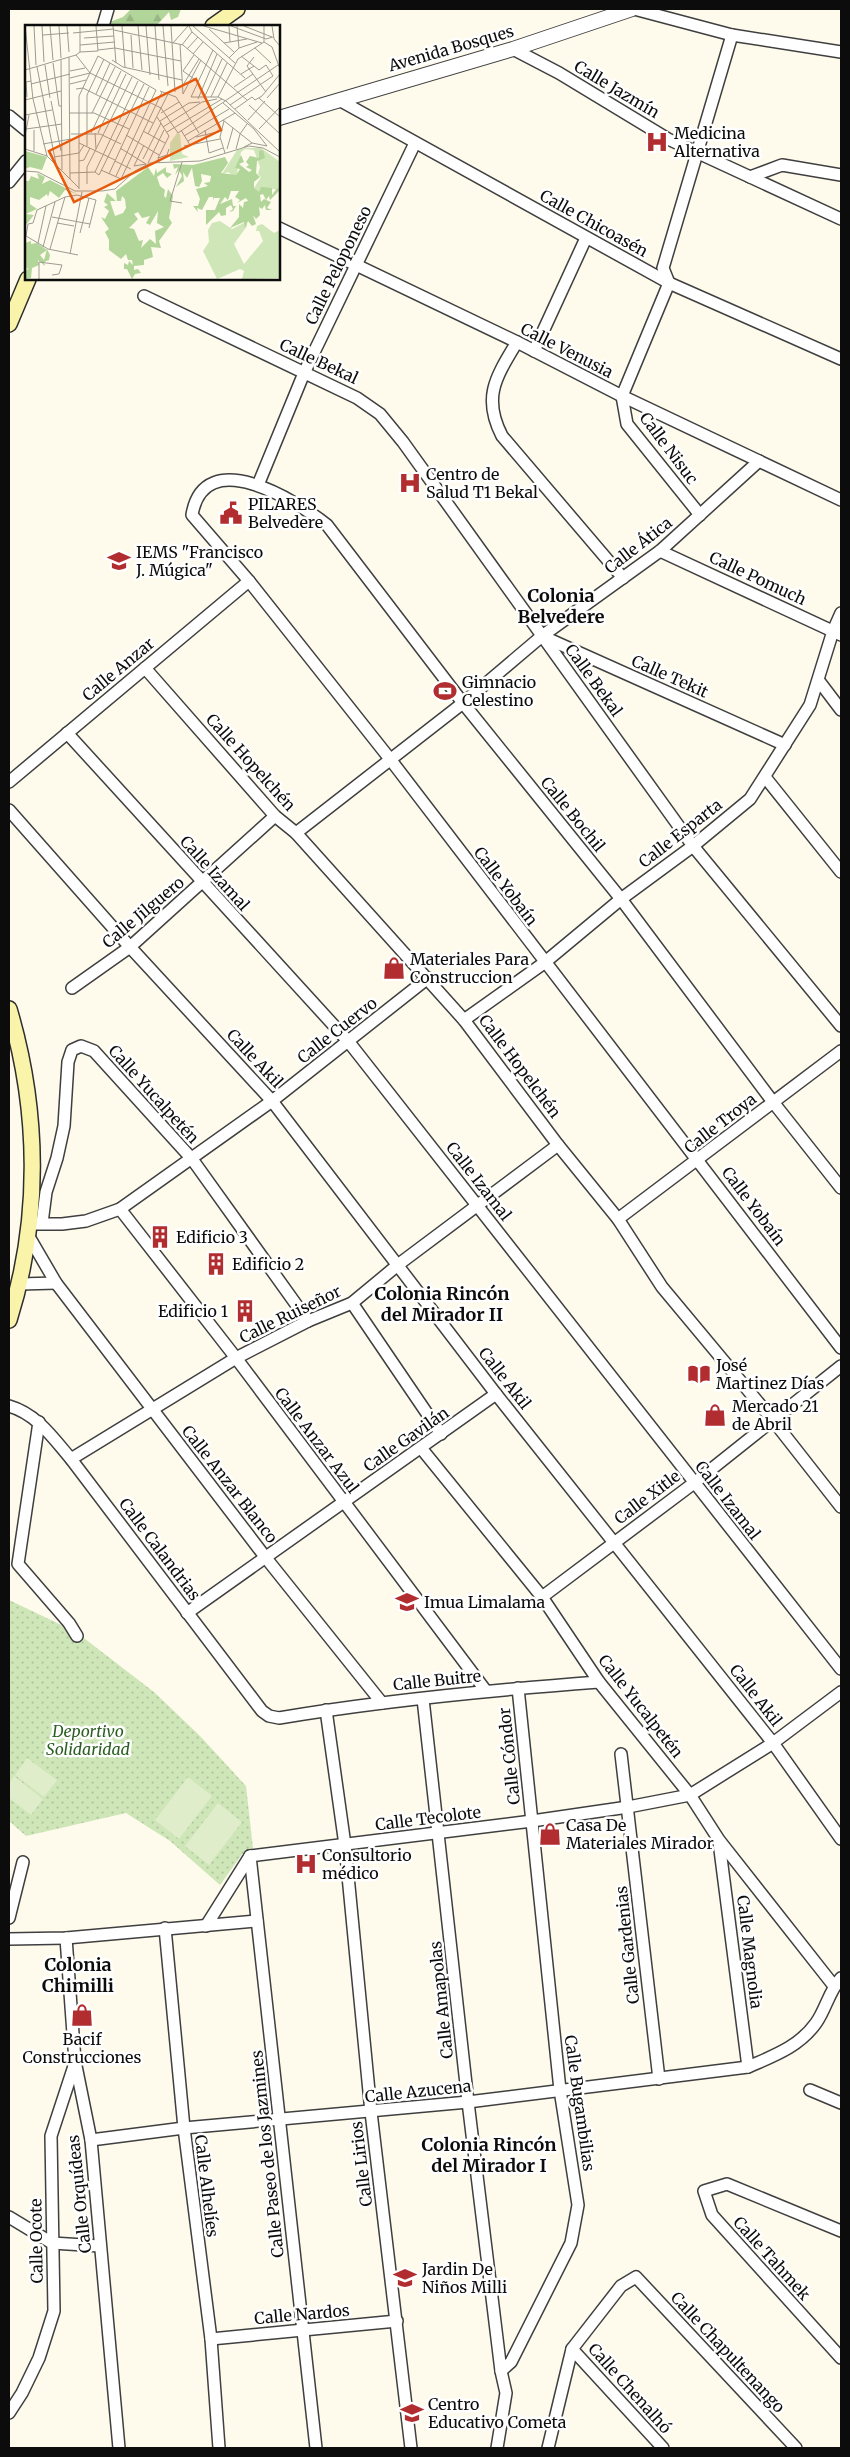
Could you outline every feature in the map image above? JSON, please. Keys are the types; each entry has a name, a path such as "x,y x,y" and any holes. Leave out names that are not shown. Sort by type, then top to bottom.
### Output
{"main road":[{"path":"214,25 237,9"},
{"path":"9,324 28,280"},
{"path":"9,1009 16,1034 29,1108 33,1168 33,1227 20,1284 9,1320"}],"street":[{"path":"104,25 108,9"},
{"path":"633,9 732,35 841,52"},
{"name":"Avenida Bosques","path":"280,118 513,49 633,9"},
{"path":"622,396 669,283 663,268 732,35"},
{"name":"Calle Jazmín","path":"513,49 559,73 668,139 841,219"},
{"name":"Calle Chicoasén","path":"338,100 669,283 841,359"},
{"path":"9,116 25,129"},
{"name":"Calle Peloponeso","path":"258,485 304,373 415,143"},
{"path":"9,182 25,162"},
{"path":"750,177 782,165 841,175"},
{"name":"Calle Venusia","path":"280,228 534,350 622,396 841,500"},
{"path":"534,350 586,238"},
{"name":"Calle Bekal","path":"144,296 357,398 380,414 403,442 694,846 841,1026"},
{"path":"517,342 501,368 491,400 493,418 502,436 623,578"},
{"name":"Calle Nisuc","path":"622,396 627,424 700,515"},
{"name":"Calle Ática","path":"296,833 463,703 542,636 660,551 759,461"},
{"name":"Calle Yobaín","path":"258,485 235,480 214,484 194,502 192,515 249,581 390,759 544,963 699,1160 841,1348"},
{"name":"Calle Bochil","path":"258,485 303,506 327,525 463,703 621,899 773,1102 841,1188"},
{"name":"Calle Pomuch","path":"660,551 837,633"},
{"name":"Calle Anzar","path":"9,782 249,581"},
{"name":"Calle Esparta","path":"464,1020 544,963 621,899 694,846 750,799 810,705 837,633 841,613"},
{"name":"Calle Tekit","path":"542,636 785,745"},
{"name":"Calle Hopelchén","path":"145,668 275,816 296,833 464,1020 558,1145 618,1219 662,1287 772,1419 841,1507"},
{"path":"819,681 841,710"},
{"name":"Calle Izamal","path":"67,733 348,1042 841,1669"},
{"path":"765,777 841,872"},
{"name":"Calle Akil","path":"9,810 130,947 272,1101 496,1394 773,1743 841,1840"},
{"name":"Calle Jilguero","path":"72,988 130,947 275,816"},
{"name":"Calle Cuervo","path":"33,1227 86,1221 120,1209 192,1160 272,1101 428,978"},
{"name":"Calle Yucalpetén","path":"33,1227 57,1158 64,1126 68,1062 72,1050 81,1046 94,1051 192,1160 308,1321"},
{"name":"Calle Troya","path":"618,1219 699,1160 841,1051"},
{"name":"Calle Ruiseñor","path":"71,1459 236,1358 308,1321 352,1303 398,1264 558,1145"},
{"name":"Calle Anzar Azul","path":"120,1209 236,1358 486,1691"},
{"name":"Calle Anzar Blanco","path":"33,1227 56,1283 266,1558 382,1703"},
{"path":"20,1284 56,1283"},
{"path":"352,1303 441,1434"},
{"name":"Calle Xitle","path":"542,1597 694,1483 772,1419 841,1366"},
{"name":"Calle Gavilán","path":"187,1613 496,1394"},
{"name":"Calle Calandrias","path":"9,1406 26,1413 39,1422 71,1459 262,1710 269,1716 279,1718"},
{"path":"39,1422 18,1564 69,1623 77,1636"},
{"name":"Calle Yucalpetén","path":"421,1448 542,1597 599,1682 690,1794 719,1840 838,1982"},
{"name":"Calle Buitre","path":"279,1718 326,1710 486,1691 599,1682"},
{"name":"Calle Cóndor","path":"518,1688 532,1821"},
{"name":"Calle Tecolote","path":"250,1856 532,1821 628,1807 690,1794 773,1743 841,1692"},
{"name":"Calle Amapolas","path":"423,1699 468,2102 501,2371 506,2393 497,2448"},
{"name":"Calle Lirios","path":"326,1710 345,1845 371,2112 411,2448"},
{"name":"Calle Gardenias","path":"621,1754 658,2078"},
{"name":"Calle Bugambilias","path":"501,2371 511,2362 571,2243 578,2205 560,2090 532,1821"},
{"name":"Calle Magnolia","path":"719,1840 748,2067"},
{"path":"206,1926 250,1856"},
{"name":"Calle Paseo de los Jazmines","path":"250,1856 316,2448"},
{"path":"9,1918 23,1862"},
{"path":"9,1939 66,1938 257,1921"},
{"name":"Calle Alhelíes","path":"165,1928 184,2128 211,2339 219,2448"},
{"name":"Calle Orquídeas","path":"66,1938 75,2061 91,2140 119,2448"},
{"name":"Calle Azucena","path":"91,2140 184,2128 280,2121 468,2102 748,2067 788,2050 816,2023 838,1982"},
{"name":"Calle Ocote","path":"9,2413 22,2393 39,2358 54,2311 51,2136 75,2061"},
{"path":"810,2090 841,2103"},
{"name":"Calle Tahmek","path":"841,2231 727,2184 704,2191 712,2214 841,2358"},
{"path":"9,2217 52,2243 100,2246"},
{"name":"Calle Chapultenango","path":"572,2349 621,2286 636,2277 796,2448"},
{"name":"Calle Nardos","path":"211,2339 397,2321"},
{"path":"550,2447 572,2349"},
{"name":"Calle Chenalhó","path":"572,2349 663,2448"}],"green space":[{"path":"131,9 181,9 178,17 171,20 169,12 157,25 106,25 107,23 123,17"},
{"name":"Deportivo Solidaridad","path":"9,1600 76,1632 154,1692 200,1736 246,1786 253,1848 243,1853 220,1885 170,1841 126,1813 26,1836 9,1821"},
{"path":"27,1758 57,1780 44,1797 15,1775"},
{"path":"14,1776 43,1799 31,1815 9,1798 9,1783"},
{"path":"188,1777 212,1796 179,1839 155,1820"},
{"path":"218,1803 242,1822 209,1865 185,1846"}],"place":[{"name":"Medicina Alternativa","path":"657,142"},
{"name":"Centro de Salud T1 Bekal","path":"410,483"},
{"name":"PILARES Belvedere","path":"231,513"},
{"name":"IEMS \"Francisco J. Múgica\"","path":"119,561"},
{"name":"Gimnacio Celestino","path":"445,691"},
{"name":"Materiales Para Construccion","path":"394,968"},
{"name":"Edificio 3","path":"160,1237"},
{"name":"Edificio 2","path":"216,1264"},
{"name":"Edificio 1","path":"245,1311"},
{"name":"José Martinez Días","path":"699,1374"},
{"name":"Mercado 21 de Abril","path":"715,1415"},
{"name":"Imua Limalama","path":"407,1602"},
{"name":"Casa De Materiales Mirador","path":"550,1834"},
{"name":"Consultorio médico","path":"306,1864"},
{"name":"Bacif Construcciones","path":"82,2015"},
{"name":"Jardin De Niños Milli","path":"405,2278"},
{"name":"Centro Educativo Cometa","path":"412,2413"}],"district":[{"name":"Colonia Belvedere","path":"561,606"},
{"name":"Colonia Rincón del Mirador II","path":"442,1304"},
{"name":"Colonia Chimilli","path":"78,1975"},
{"name":"Colonia Rincón del Mirador I","path":"489,2155"}]}
